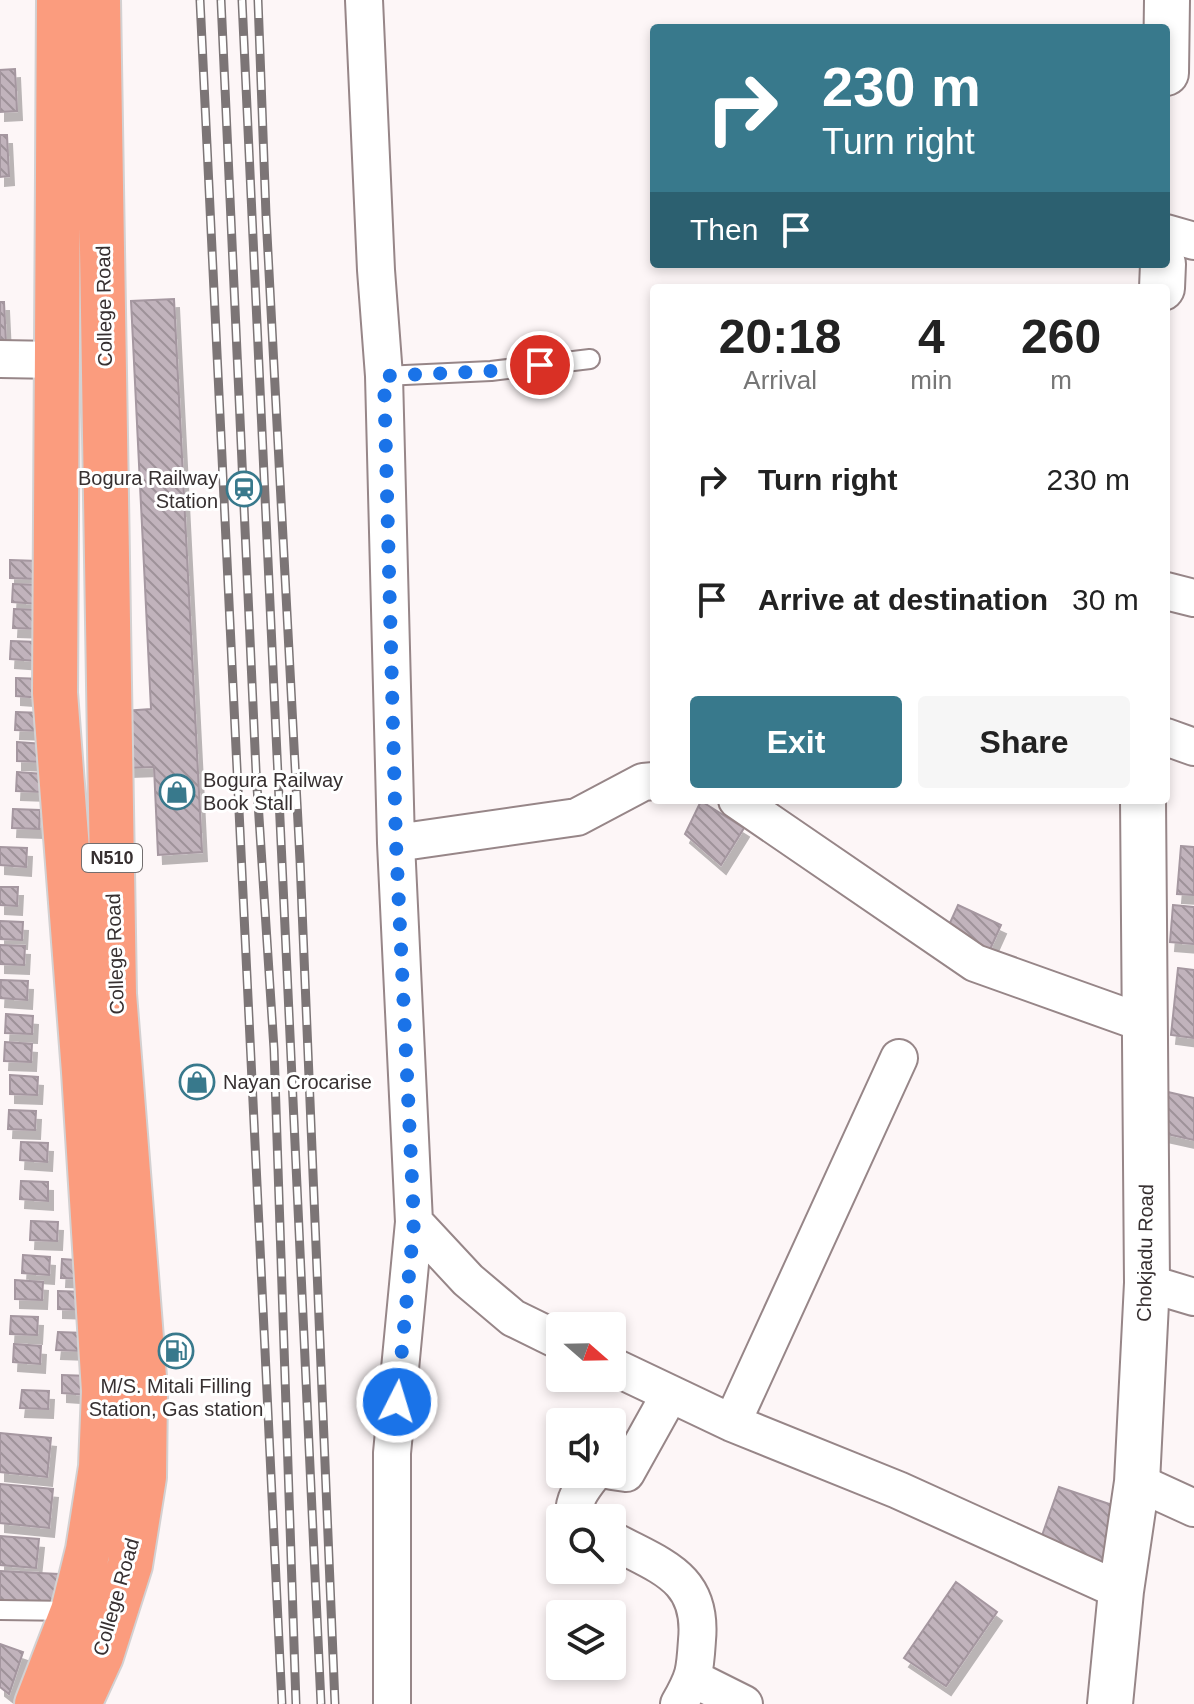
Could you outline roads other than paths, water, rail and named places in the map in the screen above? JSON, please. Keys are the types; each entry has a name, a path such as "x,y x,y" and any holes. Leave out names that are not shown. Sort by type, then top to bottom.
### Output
{"highway":[{"name":"College Road","path":"59,0 55,693 84,1072 125,1390 144,1477 130,1565 101,1656 79,1704"},
{"name":"College Road","path":"37,1704 73,1611 88,1550 101,1467 125,1390 114,994 98,0"}],"street":[{"path":"364,0 384,376 396,843 414,1222 392,1453 392,1704"},
{"path":"1167,0 1167,24"},
{"path":"1170,234 1194,241"},
{"path":"0,359 57,360"},
{"path":"1170,592 1194,598"},
{"path":"1170,738 1194,747"},
{"path":"396,843 577,817 643,782 650,781"},
{"path":"743,804 975,963 1146,1024"},
{"name":"Chokjadu Road","path":"1110,1704 1121,1591 1137,1482 1147,1283 1143,804"},
{"path":"732,1423 899,1058"},
{"path":"414,1222 468,1280 513,1318 546,1334"},
{"path":"1147,1283 1194,1297"},
{"path":"626,1373 732,1423 898,1490 1121,1591"},
{"path":"626,1473 670,1394"},
{"path":"1137,1482 1194,1508"},
{"path":"626,1548 675,1575 692,1595 699,1620 686,1691 744,1704"}],"lane":[{"path":"384,376 491,371 590,359"},
{"path":"0,1610 73,1611"}],"railway":[{"path":"200,0 282,1704"},
{"path":"221,0 256,771 274,1049 296,1704"},
{"path":"242,0 321,1704"},
{"path":"258,0 266,215 300,860 335,1704"}],"place":[{"name":"Bogura Railway Station","path":"244,489"},
{"name":"Bogura Railway Book Stall","path":"177,792"},
{"name":"Nayan Crocarise","path":"197,1082"},
{"name":"M/S. Mitali Filling Station, Gas station","path":"176,1351"}]}
